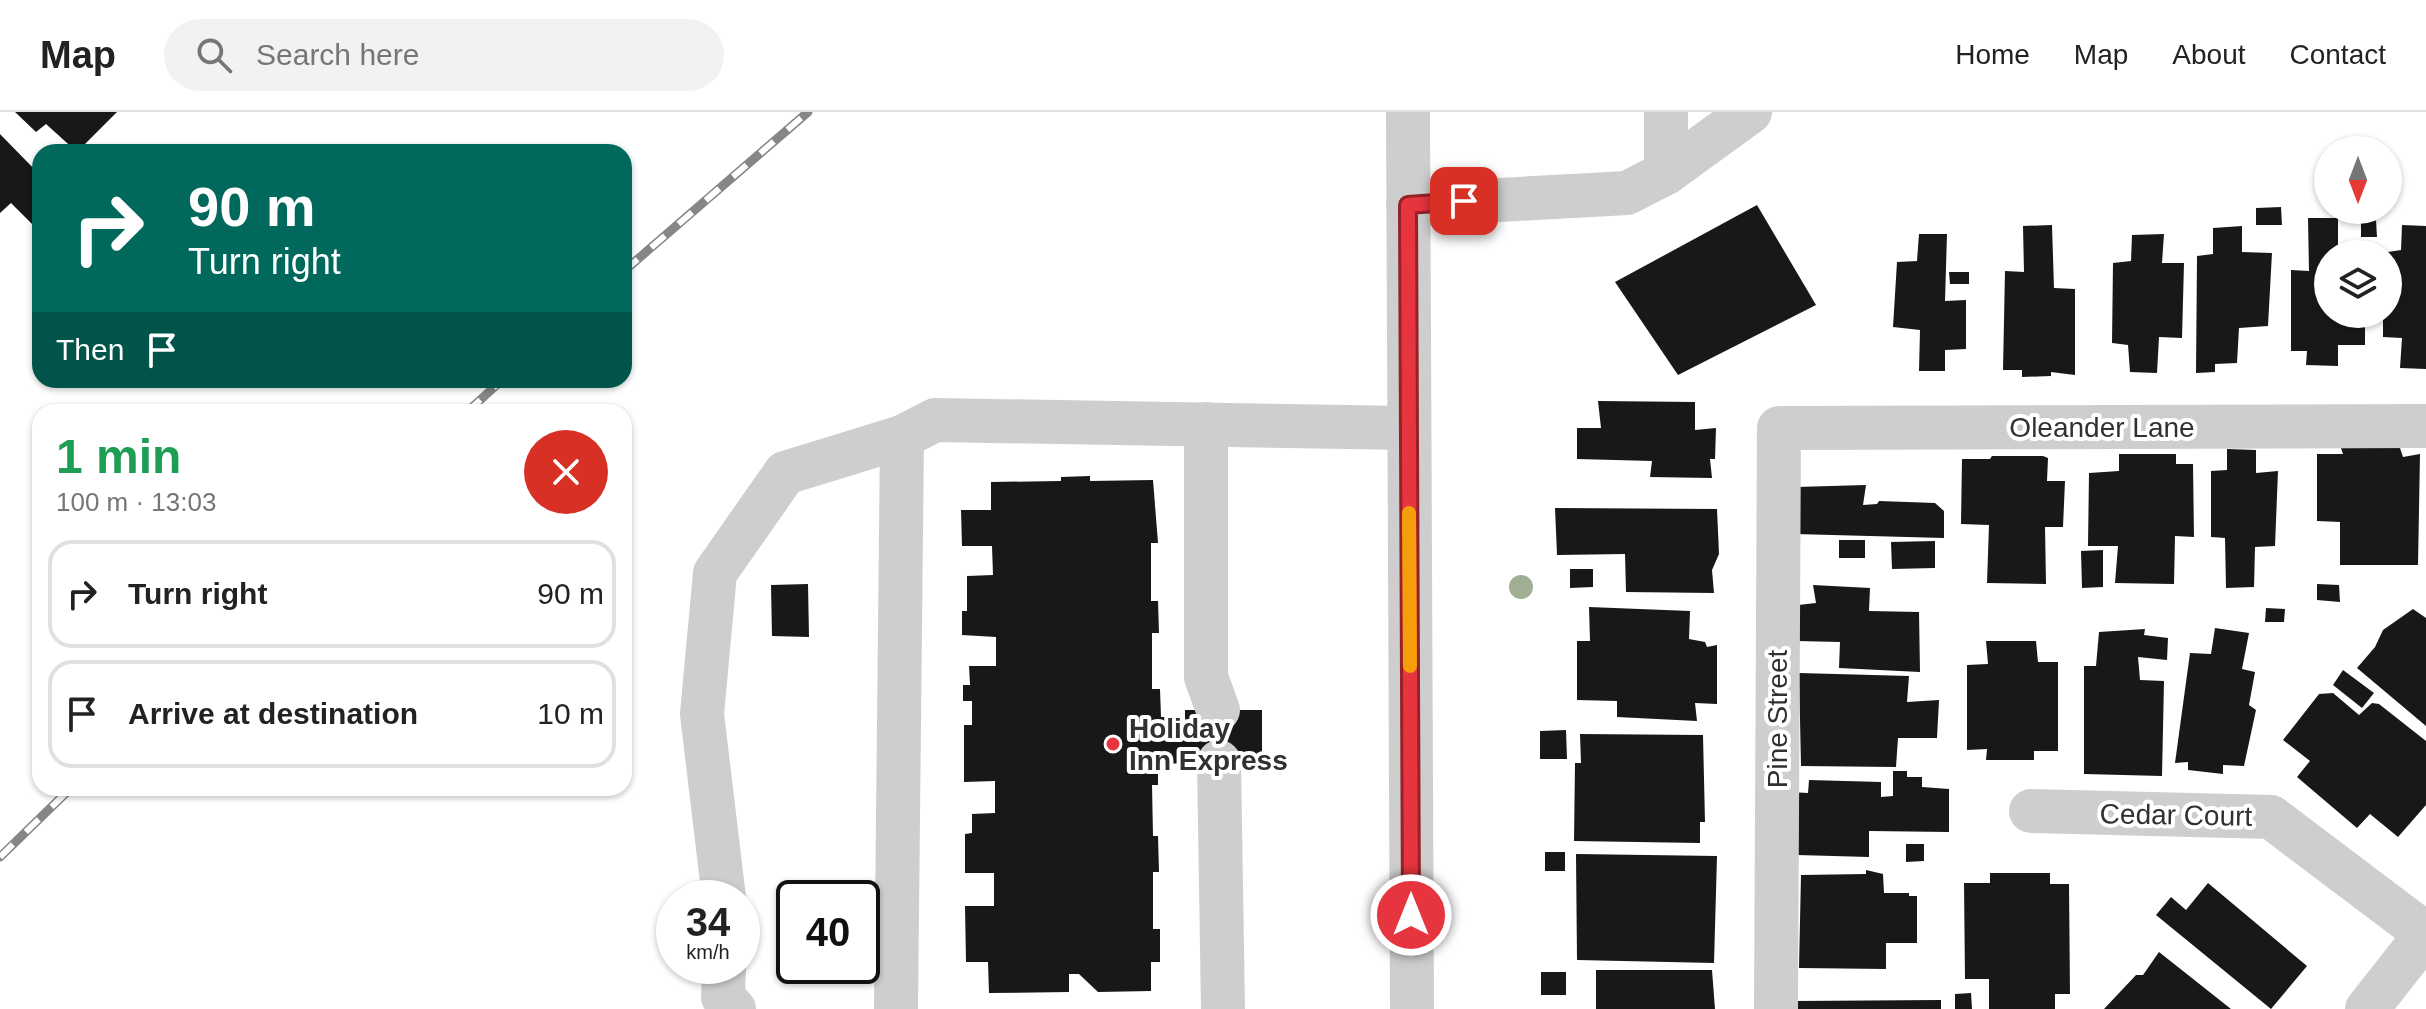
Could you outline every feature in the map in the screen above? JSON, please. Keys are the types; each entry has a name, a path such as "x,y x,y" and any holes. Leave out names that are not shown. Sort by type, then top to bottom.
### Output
{"street":[{"path":"1408,112 1412,1009"},
{"path":"1666,112 1666,173"},
{"path":"1408,205 1627,193 1666,173 1750,112"},
{"path":"722,880 702,714 715,573 785,473 902,437 935,420 1409,428"},
{"path":"1206,424 1206,677 1218,710"},
{"name":"Oleander Lane","path":"1779,428 2426,426"},
{"name":"Pine Street","path":"1776,1009 1779,428"},
{"path":"896,1009 902,437"},
{"path":"1219,762 1223,1009"},
{"name":"Cedar Court","path":"2031,811 2271,817 2426,934"},
{"path":"2367,1009 2426,934"},
{"path":"723,984 723,997 734,1009"}],"building":[{"path":"15,112 117,112 85,144 68,144 46,124 36,132"},
{"path":"0,134 32,167 32,224 11,203 0,213"},
{"path":"1757,205 1816,305 1678,375 1615,282"},
{"path":"2281,207 2282,225 2256,225 2256,208"},
{"path":"2308,218 2314,218 2314,224 2338,224 2338,240 2314,240 2314,328 2365,328 2365,345 2338,345 2338,366 2306,365 2307,351 2291,351 2291,270 2309,271"},
{"path":"2361,224 2376,224 2377,237 2361,237"},
{"path":"2052,225 2054,288 2075,289 2075,375 2051,372 2051,376 2022,377 2022,370 2003,370 2005,271 2024,272 2023,226"},
{"path":"2402,225 2426,226 2426,369 2400,368 2402,338 2383,337 2383,328 2402,328"},
{"path":"2242,226 2242,252 2272,253 2268,326 2239,328 2237,363 2215,364 2215,372 2196,373 2197,256 2213,254 2213,228"},
{"path":"1919,234 1947,234 1945,301 1966,300 1966,349 1945,350 1945,371 1919,371 1920,330 1893,327 1897,262 1917,261"},
{"path":"2164,234 2162,263 2184,263 2182,338 2159,337 2157,373 2130,372 2128,345 2112,343 2113,263 2131,261 2132,235"},
{"path":"1949,272 1969,272 1969,284 1950,284"},
{"path":"1598,401 1695,402 1695,430 1716,428 1715,459 1710,459 1712,478 1650,477 1652,461 1577,459 1577,428 1601,428"},
{"path":"2341,448 2400,448 2403,457 2420,454 2418,565 2340,565 2340,522 2317,521 2317,454 2343,454"},
{"path":"2227,449 2256,450 2256,473 2278,471 2275,546 2255,547 2254,587 2226,588 2225,538 2211,537 2211,471 2227,470"},
{"path":"2119,454 2176,454 2176,464 2193,464 2194,537 2175,536 2174,584 2115,583 2118,546 2088,546 2089,473 2119,471"},
{"path":"1992,456 2043,456 2048,458 2047,481 2065,481 2063,527 2045,527 2046,584 1987,583 1989,525 1961,524 1962,459 1990,459"},
{"name":"Holiday Inn Express","path":"1090,476 1090,481 1153,480 1158,543 1151,543 1151,601 1158,601 1159,633 1152,633 1152,689 1160,689 1161,717 1168,717 1168,727 1185,727 1185,710 1262,710 1262,761 1158,764 1158,785 1152,785 1153,836 1158,836 1159,872 1153,872 1153,929 1160,929 1160,962 1151,962 1151,991 1098,992 1079,974 1069,974 1069,992 989,993 988,962 966,962 965,906 994,906 994,873 965,873 965,834 972,833 972,814 995,813 995,781 964,782 964,725 972,725 972,701 963,701 963,685 970,685 969,666 996,666 996,637 962,635 962,611 967,611 967,576 993,575 992,546 962,546 961,510 991,510 991,482 1061,481 1061,477"},
{"path":"1866,485 1863,505 1877,504 1879,501 1935,503 1944,511 1944,538 1795,534 1796,487"},
{"path":"1555,508 1717,509 1719,554 1712,570 1714,593 1626,592 1625,554 1557,555"},
{"path":"1839,540 1865,540 1865,558 1839,558"},
{"path":"1935,541 1935,568 1892,569 1891,542"},
{"path":"2103,550 2103,587 2082,588 2081,551"},
{"path":"1570,569 1593,569 1593,587 1570,588"},
{"path":"808,584 809,637 772,636 771,585"},
{"path":"2317,584 2339,585 2340,602 2317,600"},
{"path":"1813,585 1870,588 1869,611 1919,612 1920,672 1839,668 1840,642 1797,641 1798,605 1816,603"},
{"path":"1589,607 1690,611 1689,639 1705,642 1707,647 1717,645 1717,704 1695,703 1697,721 1617,717 1617,701 1577,700 1577,641 1590,641"},
{"path":"2266,608 2285,609 2284,622 2265,622"},
{"path":"2413,609 2426,618 2426,726 2357,668 2375,647 2383,630"},
{"path":"2215,628 2249,633 2242,669 2255,672 2249,705 2256,710 2244,766 2223,765 2223,774 2188,770 2188,762 2175,763 2190,653 2211,654"},
{"path":"2145,629 2144,635 2168,638 2167,660 2138,657 2140,680 2164,681 2162,776 2084,774 2084,666 2096,666 2099,632"},
{"path":"1986,641 2036,641 2038,662 2058,662 2058,751 2034,751 2034,760 1986,760 1987,749 1967,750 1967,665 1988,664"},
{"path":"2343,670 2374,693 2362,708 2333,685"},
{"path":"1799,673 1909,676 1907,702 1939,700 1937,738 1898,738 1896,767 1801,766"},
{"path":"2333,693 2359,715 2372,703 2379,704 2426,741 2426,805 2398,837 2370,814 2357,828 2297,777 2310,761 2283,740 2319,694"},
{"path":"1566,730 1567,759 1540,759 1540,731"},
{"path":"1580,734 1703,735 1705,822 1700,822 1700,843 1574,841 1575,763 1581,763"},
{"path":"1893,771 1907,771 1907,777 1922,777 1922,787 1949,789 1949,832 1869,831 1869,857 1797,855 1789,792 1808,793 1809,780 1881,782 1881,797 1893,796"},
{"path":"1906,844 1924,844 1924,861 1906,862"},
{"path":"1545,852 1565,852 1565,871 1545,871"},
{"path":"1576,854 1717,856 1714,963 1577,960"},
{"path":"1866,870 1883,874 1884,893 1917,896 1917,943 1886,943 1886,969 1799,968 1801,875 1866,874"},
{"path":"1990,873 2050,873 2050,884 2069,884 2070,994 2055,994 2055,1009 1989,1009 1989,979 1965,979 1964,883 1990,883"},
{"path":"2208,883 2307,966 2271,1009 2156,915 2171,897 2186,910"},
{"path":"2159,952 2231,1009 2104,1009 2136,975 2143,975"},
{"path":"1596,970 1712,970 1715,1009 1596,1009"},
{"path":"1541,972 1566,972 1566,995 1541,995"},
{"path":"1971,993 1972,1009 1955,1009 1955,994"},
{"path":"1941,1000 1941,1009 1796,1009 1796,1001"}],"railway":[{"path":"632,264 808,112"},
{"path":"476,404 493,388"},
{"path":"0,857 63,796"}],"slow traffic":[{"path":"1409,513 1410,666"}],"place":[{"name":"Holiday Inn Express","path":"1113,744"}],"route":[{"path":"1411,915 1408,205 1464,201"}]}
